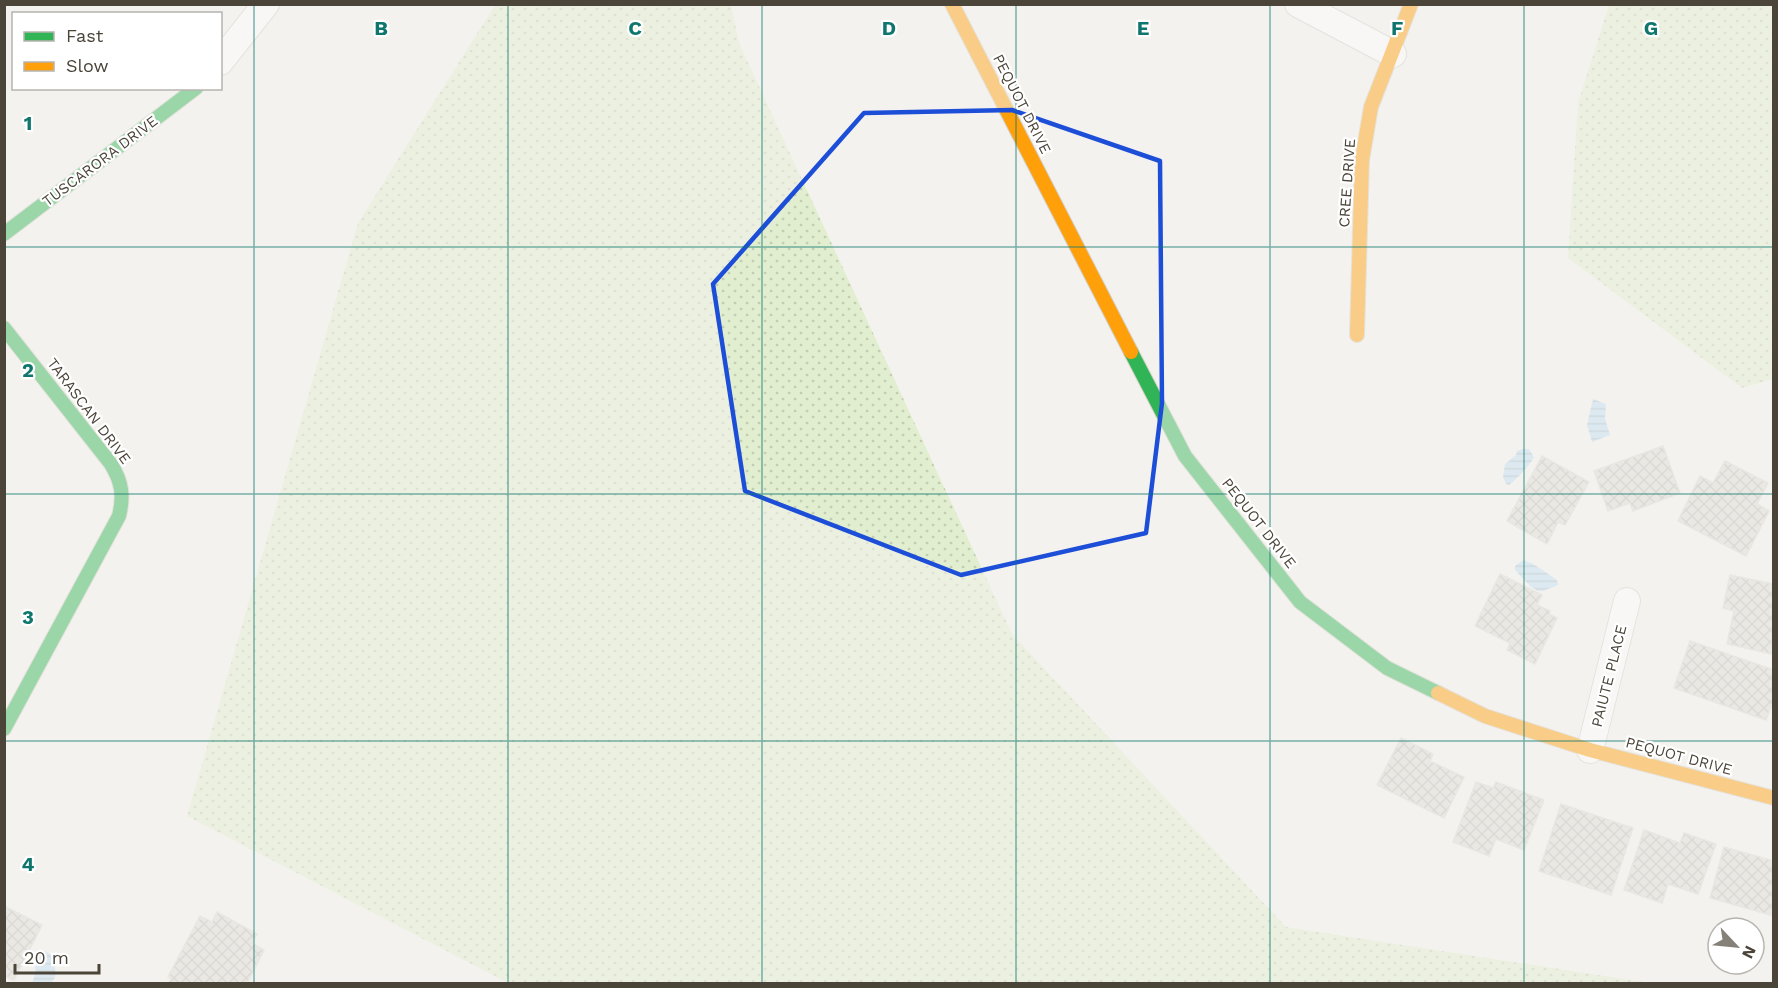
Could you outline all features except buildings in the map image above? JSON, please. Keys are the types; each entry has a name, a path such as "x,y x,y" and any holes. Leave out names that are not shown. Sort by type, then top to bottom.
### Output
{"street":[{"path":"222,59 266,4"},
{"name":"PEQUOT DRIVE","path":"952,4 1185,456 1300,602 1388,668 1485,716 1590,750 1773,798"},
{"path":"1298,4 1393,54"},
{"name":"CREE DRIVE","path":"1357,335 1362,160 1371,107 1411,4"},
{"name":"TUSCARORA DRIVE","path":"4,234 193,90"},
{"name":"TARASCAN DRIVE","path":"4,328 111,464 123,486 119,516 4,729"},
{"name":"PAIUTE PLACE","path":"1590,750 1627,601"}],"highlighted area":[{"path":"1012,110 1160,161 1162,403 1146,533 961,575 745,491 713,284 864,113"}],"green space":[{"path":"495,5 731,5 739,43 1012,634 1286,927 1650,983 508,983 187,816 358,223"},
{"path":"1609,5 1773,5 1773,379 1742,388 1568,258 1578,103"}],"water":[{"path":"1593,399 1606,404 1605,419 1610,435 1592,442 1587,425"},
{"path":"1529,449 1534,457 1515,480 1509,485 1506,484 1503,477 1505,464 1516,455 1517,451"},
{"path":"1523,560 1537,566 1557,580 1558,585 1543,591 1530,586 1515,570 1515,566"},
{"path":"45,951 53,958 55,978 51,983 32,983 36,972 33,959"}],"traffic: fast":[{"path":"4,234 193,90"},
{"path":"4,328 111,464 118,477 122,496 119,516 4,729"},
{"path":"1131,352 1185,456 1300,602 1387,668 1438,693"}],"traffic: slow":[{"path":"952,4 1131,352"},
{"path":"1357,335 1362,160 1371,107 1411,4"},
{"path":"1438,693 1485,716 1590,750 1774,798"}]}
